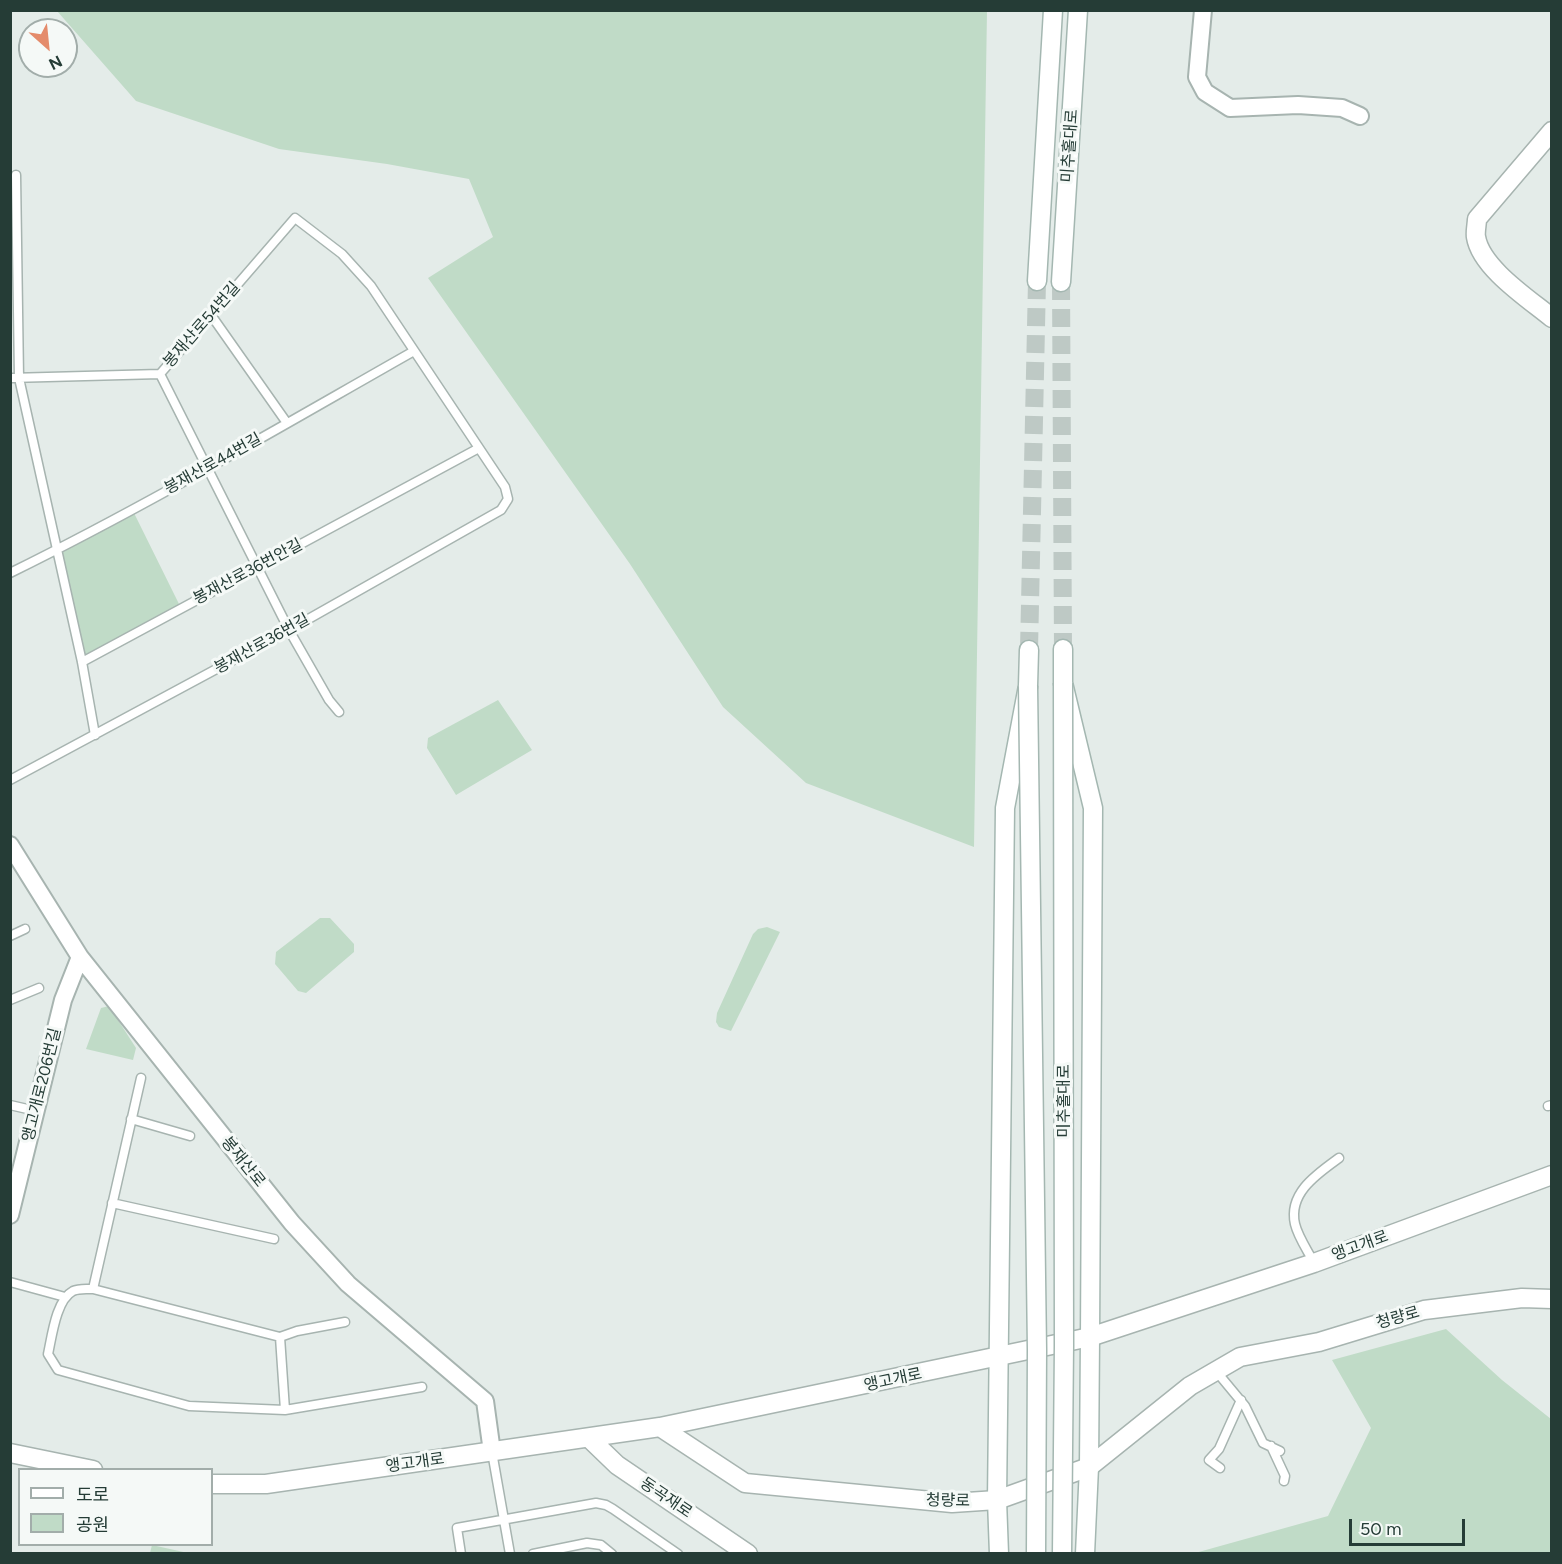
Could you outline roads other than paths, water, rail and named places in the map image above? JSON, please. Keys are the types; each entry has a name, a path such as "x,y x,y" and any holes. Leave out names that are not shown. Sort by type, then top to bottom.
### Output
{"main road":[{"name":"미추홀대로","path":"1037,281 1053,10"},
{"name":"미추홀대로","path":"1061,282 1078,10"},
{"path":"1551,131 1477,219 1476,238 1484,257 1497,273 1551,318"},
{"name":"미추홀대로","path":"1062,1554 1063,649"},
{"name":"미추홀대로","path":"1029,650 1037,1350 1036,1554"},
{"path":"1063,682 1093,808 1089,1467 1085,1554"},
{"path":"999,1554 997,1500 1005,808 1028,686"},
{"name":"앵고개로","path":"213,1484 266,1484 660,1427 1090,1338 1314,1263 1551,1175"},
{"name":"청량로","path":"660,1427 745,1483 952,1503 997,1500 1089,1467 1190,1386 1240,1357 1319,1341 1424,1310 1522,1298 1551,1299"},
{"name":"동곡재로","path":"589,1438 617,1465 748,1554"},
{"path":"10,1453 83,1468"}],"street":[{"path":"1203,10 1197,77 1205,92 1230,108 1298,105 1342,108 1360,116"},
{"name":"봉재산로","path":"10,845 80,957 292,1223 348,1284 485,1401 492,1452"},
{"name":"앵고개로206번길","path":"10,1215 63,1000 80,957"}],"lane":[{"path":"15,175 15,378 82,662 94,735"},
{"name":"봉재산로54번길","path":"15,378 160,374 295,218 342,254 371,286 414,351"},
{"path":"211,315 287,423"},
{"path":"414,351 479,448"},
{"name":"봉재산로44번길","path":"10,573 208,468 414,351"},
{"path":"160,374 289,630 329,700 339,712"},
{"name":"봉재산로36번길","path":"10,780 289,630 501,510 508,499 505,487 479,448"},
{"name":"봉재산로36번안길","path":"82,662 479,448"},
{"path":"10,936 25,929"},
{"path":"10,1000 39,988"},
{"path":"93,1289 141,1078"},
{"path":"10,1105 36,1111"},
{"path":"131,1119 190,1136"},
{"path":"1314,1263 1295,1226 1293,1209 1298,1194 1324,1168 1339,1158"},
{"path":"112,1203 274,1239"},
{"path":"10,1282 65,1297"},
{"path":"345,1322 297,1331 280,1337 93,1289 75,1290 65,1297 56,1317 48,1354 58,1370 189,1406 285,1410 422,1387"},
{"path":"280,1337 285,1410"},
{"path":"1215,1371 1251,1416 1263,1443 1280,1451"},
{"path":"1220,1468 1209,1460 1219,1449 1240,1400"},
{"path":"1271,1446 1285,1476 1284,1481"},
{"path":"492,1452 510,1554"},
{"path":"461,1554 457,1528 596,1503 613,1509 678,1554"},
{"path":"533,1554 587,1544 601,1545 612,1554"}],"tunnel":[{"path":"1029,650 1037,281"},
{"path":"1061,282 1063,649"}]}
